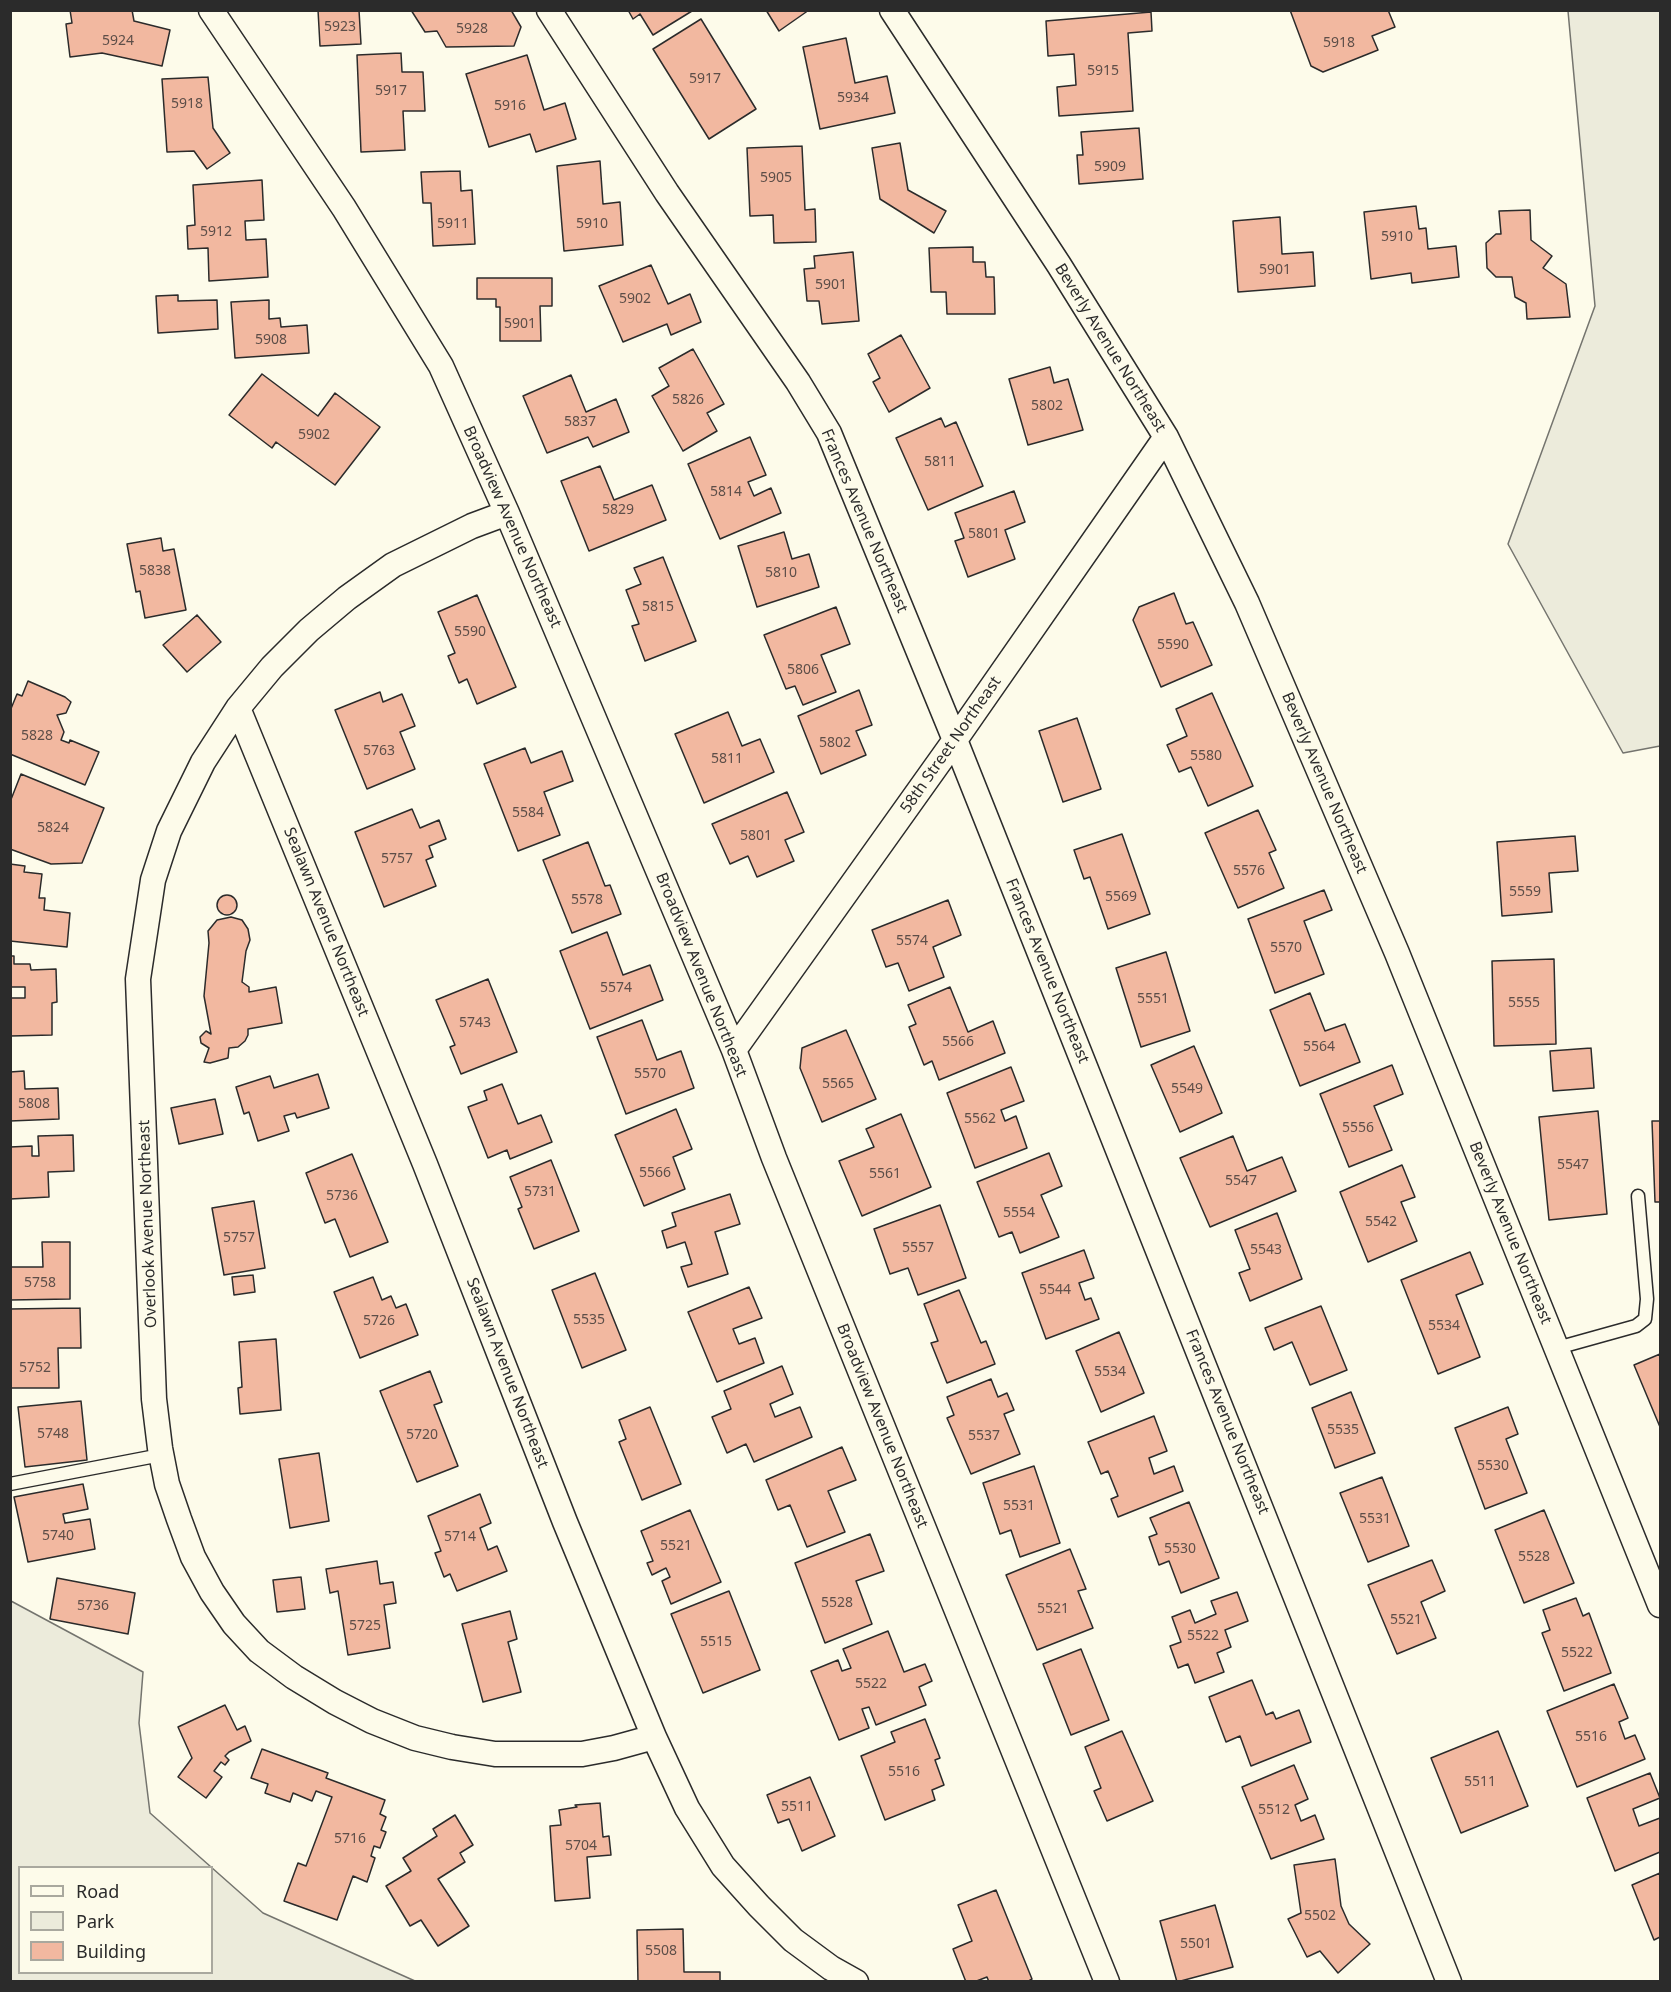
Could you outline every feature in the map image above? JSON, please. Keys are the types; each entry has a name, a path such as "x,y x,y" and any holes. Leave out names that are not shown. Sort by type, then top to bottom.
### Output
{"street":[{"name":"Broadview Avenue Northeast","path":"211,10 344,208 441,366 507,513 734,1050 778,1169 1107,1982"},
{"name":"Frances Avenue Northeast","path":"549,10 667,193 798,381 829,433 955,740 1449,1982"},
{"name":"Beverly Avenue Northeast","path":"892,10 1059,265 1166,437 1247,603 1396,953 1660,1605"},
{"name":"58th Street Northeast","path":"734,1050 955,740 1166,437"},
{"name":"Overlook Avenue Northeast","path":"507,513 472,526 393,566 347,598 309,630 272,667 238,708 203,762 169,831 153,880 138,979 154,1399 167,1484 194,1557 217,1600 234,1624 259,1651 294,1677 372,1721 415,1738 452,1747 495,1754 582,1754 654,1737"},
{"name":"Sealawn Avenue Northeast","path":"238,708 425,1164 565,1522 654,1737 687,1808 723,1866 759,1906 793,1940 831,1968 856,1982"}],"lane":[{"path":"1557,1348 1636,1326 1645,1318 1647,1299 1638,1196"},
{"path":"10,1484 161,1455"}],"green space":[{"path":"1568,11 1660,11 1660,746 1623,753 1508,544 1595,306"},
{"path":"11,1601 143,1672 139,1723 150,1813 210,1866 18,1866 18,1974 213,1974 213,1869 263,1913 415,1981 11,1981"}],"building":[{"path":"70,10 132,10 134,21 170,30 162,66 102,53 70,57 66,24 72,23"},
{"path":"318,10 359,10 361,44 320,46"},
{"path":"411,10 511,10 521,27 514,46 446,47 437,31 425,32"},
{"path":"628,10 692,11 653,35 640,14 633,19"},
{"path":"766,10 809,10 779,31"},
{"path":"1290,10 1388,10 1395,27 1372,36 1378,50 1323,72 1311,66"},
{"path":"1151,12 1152,31 1128,33 1133,111 1059,116 1057,87 1076,85 1074,54 1048,56 1046,21"},
{"path":"701,19 756,109 709,139 653,49"},
{"path":"846,38 855,83 887,76 895,113 820,129 803,47"},
{"path":"401,53 402,72 423,72 425,111 403,111 405,150 361,152 357,55"},
{"path":"527,55 544,110 565,103 576,139 536,152 530,134 489,147 466,74"},
{"path":"208,77 213,128 230,153 207,169 194,151 167,152 162,79"},
{"path":"1139,128 1143,179 1079,184 1077,155 1083,155 1081,132"},
{"path":"900,143 908,190 946,211 934,233 880,199 872,148"},
{"path":"802,146 805,210 815,209 816,242 774,243 773,215 750,216 747,148"},
{"path":"600,161 603,204 620,202 623,245 564,251 557,166"},
{"path":"460,171 461,191 472,190 475,244 433,246 431,203 423,203 421,172"},
{"path":"262,180 264,220 245,221 246,240 266,239 268,277 209,281 208,248 188,249 187,226 195,225 193,185"},
{"path":"1416,206 1419,229 1426,228 1428,249 1456,246 1459,277 1412,283 1411,273 1371,279 1364,212"},
{"path":"1530,210 1531,240 1552,256 1543,268 1566,284 1570,317 1527,319 1526,303 1515,297 1512,277 1496,277 1487,268 1486,243 1496,234 1501,234 1499,211"},
{"path":"1280,217 1282,254 1313,252 1315,286 1238,292 1233,221"},
{"path":"973,247 973,262 985,262 986,277 994,277 995,314 947,314 946,292 931,292 929,248"},
{"path":"853,252 859,321 822,324 819,301 807,301 804,269 815,268 814,256"},
{"path":"651,265 668,304 690,294 701,322 671,335 667,324 623,342 599,286"},
{"path":"477,278 552,278 552,306 540,306 541,341 500,341 500,307 496,307 496,299 477,299"},
{"path":"178,295 178,301 217,300 218,329 158,333 156,296"},
{"path":"269,300 269,319 280,318 281,327 307,325 309,353 235,358 231,302"},
{"path":"901,335 930,388 889,412 873,382 880,378 868,354"},
{"path":"693,349 724,404 707,413 717,431 683,451 652,396 669,386 659,368"},
{"path":"1050,367 1054,383 1068,379 1083,430 1028,445 1009,379"},
{"path":"262,374 318,416 335,393 380,427 335,485 276,442 272,448 229,415"},
{"path":"571,375 586,412 616,399 629,432 593,447 588,437 547,453 523,396"},
{"path":"941,418 945,427 956,422 983,486 928,510 896,438"},
{"path":"750,437 766,475 748,482 754,496 771,488 781,513 720,539 688,464"},
{"path":"600,466 614,500 652,485 666,520 589,551 561,481"},
{"path":"1014,491 1025,522 1005,530 1015,559 968,577 955,541 964,538 955,513"},
{"path":"784,532 792,559 809,554 819,587 757,607 738,546"},
{"path":"161,538 163,551 174,549 186,610 145,618 140,591 136,592 127,544"},
{"path":"663,557 696,641 645,661 632,626 639,624 626,590 641,584 634,568"},
{"path":"1174,593 1186,624 1193,622 1212,665 1161,687 1133,620 1139,607"},
{"path":"477,595 516,687 477,704 467,679 459,683 448,656 455,653 438,612"},
{"path":"836,607 850,644 821,655 836,692 803,705 795,686 786,689 764,635"},
{"path":"197,615 221,642 187,672 163,645"},
{"path":"28,681 65,697 71,702 66,713 57,715 64,732 61,740 69,743 70,740 99,752 85,785 10,754 10,711 17,694 22,696"},
{"path":"859,690 872,725 856,731 866,755 821,774 798,716"},
{"path":"380,692 383,702 402,694 415,726 400,732 415,769 367,789 335,710"},
{"path":"1212,693 1253,786 1208,806 1191,767 1179,772 1167,745 1187,736 1176,709"},
{"path":"728,712 742,746 760,739 774,772 704,803 675,734"},
{"path":"1077,718 1101,789 1063,802 1039,731"},
{"path":"525,748 531,763 562,751 573,781 544,792 560,835 518,851 484,764"},
{"path":"21,774 104,808 82,863 51,864 10,849 10,802"},
{"path":"787,792 804,832 785,840 794,861 757,877 748,856 730,864 712,824"},
{"path":"412,809 420,828 439,820 446,839 429,846 433,857 426,860 436,886 384,907 355,832"},
{"path":"1258,810 1276,850 1269,853 1284,888 1238,908 1205,833"},
{"path":"1122,834 1150,914 1108,929 1090,877 1084,879 1074,850"},
{"path":"1575,836 1578,871 1549,873 1552,912 1502,916 1497,842"},
{"path":"588,842 605,886 610,885 621,914 572,933 543,860"},
{"path":"10,864 25,866 24,872 42,874 39,898 45,898 44,910 70,913 67,947 10,941"},
{"path":"1324,890 1332,910 1304,921 1324,974 1275,993 1248,919"},
{"path":"227,895 234,898 237,905 234,912 227,915 220,912 217,905 220,898"},
{"path":"948,900 961,935 933,947 944,977 909,991 898,963 886,967 872,930"},
{"path":"231,917 242,920 248,929 250,940 246,951 242,982 249,987 249,992 276,987 282,1023 248,1029 245,1041 238,1047 229,1048 228,1058 210,1063 204,1062 209,1048 201,1043 200,1037 206,1031 211,1034 204,996 208,931 217,920"},
{"path":"607,932 623,975 650,965 663,1000 590,1029 560,951"},
{"path":"1166,952 1190,1031 1141,1047 1116,968"},
{"path":"10,956 14,956 14,964 30,964 31,970 56,969 57,1002 52,1003 52,1035 10,1036 10,998 25,998 25,987 10,987"},
{"path":"1554,959 1556,1044 1494,1046 1492,961"},
{"path":"488,979 517,1052 461,1074 450,1047 455,1045 436,1000"},
{"path":"950,987 968,1032 993,1021 1005,1053 939,1080 932,1061 924,1065 909,1027 916,1024 908,1005"},
{"path":"1310,993 1325,1031 1345,1024 1360,1062 1300,1086 1270,1010"},
{"path":"642,1020 657,1060 681,1051 694,1088 626,1114 597,1037"},
{"path":"846,1030 876,1099 822,1122 800,1068 802,1048"},
{"path":"1194,1046 1222,1113 1180,1132 1151,1065"},
{"path":"1591,1048 1594,1088 1553,1091 1550,1051"},
{"path":"1392,1065 1403,1094 1374,1106 1392,1150 1349,1167 1320,1094"},
{"path":"1011,1067 1024,1101 1001,1110 1005,1121 1016,1116 1027,1148 975,1168 947,1093"},
{"path":"24,1071 25,1089 58,1088 59,1119 10,1121 10,1072"},
{"path":"318,1074 329,1108 297,1118 295,1113 284,1116 289,1131 258,1141 249,1112 244,1114 236,1087 270,1076 274,1088"},
{"path":"502,1084 518,1124 541,1115 552,1142 510,1159 507,1150 488,1158 468,1107 487,1100 484,1091"},
{"path":"215,1099 223,1134 179,1144 171,1108"},
{"path":"676,1109 692,1149 673,1157 685,1189 644,1206 615,1135"},
{"path":"1598,1111 1607,1214 1549,1220 1539,1117"},
{"path":"901,1114 931,1187 862,1216 839,1161 874,1147 866,1129"},
{"path":"1652,1121 1660,1121 1660,1202 1655,1202"},
{"path":"73,1135 74,1171 48,1172 49,1197 10,1199 10,1147 32,1146 32,1156 39,1156 38,1136"},
{"path":"1233,1136 1247,1171 1282,1157 1296,1191 1210,1227 1180,1158"},
{"path":"1049,1153 1062,1186 1041,1195 1059,1237 1020,1253 1012,1232 999,1237 977,1182"},
{"path":"352,1154 388,1242 350,1257 335,1219 325,1223 306,1173"},
{"path":"551,1160 579,1231 534,1249 518,1209 522,1207 510,1177"},
{"path":"1402,1165 1415,1197 1401,1202 1417,1241 1368,1262 1340,1192"},
{"path":"730,1194 740,1224 715,1232 728,1274 688,1287 681,1267 692,1264 685,1242 667,1248 662,1231 676,1226 672,1213"},
{"path":"254,1201 265,1268 224,1275 212,1208"},
{"path":"940,1205 966,1278 918,1295 908,1268 890,1274 874,1229"},
{"path":"1277,1213 1302,1279 1250,1301 1239,1273 1250,1269 1235,1230"},
{"path":"42,1242 70,1242 70,1299 10,1300 10,1267 43,1267"},
{"path":"1084,1250 1094,1278 1079,1283 1085,1300 1091,1298 1099,1319 1046,1339 1022,1273"},
{"path":"1470,1252 1483,1284 1456,1295 1480,1357 1438,1374 1401,1280"},
{"path":"595,1273 626,1350 582,1368 552,1290"},
{"path":"253,1275 255,1292 234,1295 232,1277"},
{"path":"373,1277 382,1300 391,1296 396,1308 406,1304 418,1335 360,1358 334,1292"},
{"path":"749,1287 762,1318 733,1329 739,1344 755,1338 764,1363 717,1382 688,1312"},
{"path":"959,1290 981,1343 986,1341 995,1364 947,1383 931,1343 938,1341 924,1304"},
{"path":"1321,1306 1347,1370 1310,1385 1292,1342 1274,1350 1265,1328"},
{"path":"80,1308 81,1348 58,1348 59,1388 10,1388 10,1309"},
{"path":"1119,1332 1144,1393 1101,1412 1076,1351"},
{"path":"276,1339 281,1410 240,1414 238,1388 242,1387 239,1342"},
{"path":"1660,1354 1660,1427 1634,1365"},
{"path":"782,1366 793,1394 770,1404 775,1417 800,1407 812,1437 754,1462 746,1444 727,1453 712,1417 731,1409 724,1391"},
{"path":"430,1371 442,1402 434,1405 458,1466 417,1482 380,1391"},
{"path":"991,1379 998,1397 1007,1393 1014,1410 1004,1414 1020,1454 971,1474 947,1418 954,1415 947,1397"},
{"path":"1351,1392 1375,1453 1335,1468 1312,1408"},
{"path":"81,1401 87,1460 25,1467 18,1407"},
{"path":"650,1407 681,1484 642,1500 619,1442 626,1439 619,1420"},
{"path":"1508,1407 1518,1434 1506,1439 1527,1493 1485,1509 1455,1428"},
{"path":"1154,1416 1167,1451 1149,1458 1154,1474 1174,1466 1183,1491 1118,1517 1111,1499 1118,1496 1108,1471 1101,1474 1088,1442"},
{"path":"842,1447 856,1480 828,1491 845,1532 807,1547 790,1505 778,1510 766,1480"},
{"path":"319,1453 329,1521 290,1528 279,1459"},
{"path":"1034,1466 1060,1543 1020,1557 1011,1530 1000,1534 983,1483"},
{"path":"1382,1477 1409,1546 1368,1562 1340,1493"},
{"path":"83,1484 88,1509 63,1514 65,1523 90,1519 95,1549 28,1562 14,1497"},
{"path":"480,1494 491,1523 480,1528 488,1550 497,1546 507,1571 457,1591 450,1574 444,1577 435,1553 441,1551 428,1516"},
{"path":"1189,1502 1219,1578 1181,1593 1169,1561 1159,1565 1149,1537 1157,1534 1150,1518"},
{"path":"690,1510 721,1582 671,1604 662,1581 670,1577 666,1568 652,1575 647,1563 653,1561 641,1531"},
{"path":"1544,1510 1574,1583 1524,1603 1495,1530"},
{"path":"870,1534 884,1571 856,1581 872,1624 825,1643 795,1563"},
{"path":"1070,1549 1086,1589 1078,1591 1093,1628 1037,1650 1006,1575"},
{"path":"1432,1560 1445,1591 1421,1602 1436,1638 1397,1654 1368,1585"},
{"path":"377,1561 380,1584 393,1582 396,1603 384,1605 390,1648 348,1655 338,1591 330,1593 326,1569"},
{"path":"301,1577 305,1609 277,1612 273,1580"},
{"path":"57,1578 135,1593 128,1634 50,1619"},
{"path":"729,1591 760,1670 703,1693 671,1614"},
{"path":"1237,1592 1248,1621 1225,1630 1231,1647 1217,1653 1224,1672 1195,1683 1188,1664 1178,1668 1170,1646 1181,1642 1172,1617 1190,1610 1195,1623 1216,1614 1211,1601"},
{"path":"1576,1598 1583,1616 1589,1613 1611,1673 1564,1691 1542,1633 1550,1630 1543,1610"},
{"path":"510,1611 517,1639 508,1642 521,1692 483,1702 462,1624"},
{"path":"888,1631 904,1672 925,1664 932,1681 919,1687 926,1705 876,1725 869,1707 862,1709 869,1728 839,1740 811,1671 838,1660 842,1671 851,1668 843,1649"},
{"path":"1081,1649 1109,1720 1071,1735 1043,1664"},
{"path":"1252,1680 1266,1715 1273,1712 1276,1719 1299,1710 1311,1742 1251,1766 1240,1736 1226,1742 1209,1697"},
{"path":"1614,1684 1628,1718 1619,1722 1625,1739 1635,1735 1645,1759 1577,1787 1547,1711"},
{"path":"225,1705 237,1730 245,1726 251,1741 225,1756 229,1760 225,1765 221,1762 214,1771 222,1777 206,1798 178,1777 192,1758 178,1727"},
{"path":"925,1719 940,1758 935,1760 944,1785 932,1790 935,1800 885,1820 861,1756 895,1742 891,1732"},
{"path":"1122,1731 1153,1801 1107,1821 1094,1791 1101,1788 1085,1747"},
{"path":"1498,1731 1528,1806 1461,1833 1431,1758"},
{"path":"262,1749 328,1773 326,1778 385,1800 380,1814 386,1817 381,1830 386,1832 380,1848 374,1846 371,1856 375,1858 367,1882 353,1876 337,1920 284,1901 298,1863 306,1866 332,1797 316,1791 312,1801 293,1793 290,1802 265,1793 268,1784 251,1778"},
{"path":"1294,1765 1308,1799 1295,1805 1301,1821 1315,1815 1324,1839 1271,1859 1242,1787"},
{"path":"1650,1773 1660,1798 1633,1809 1639,1826 1660,1818 1660,1852 1615,1871 1587,1798"},
{"path":"810,1777 835,1836 802,1851 789,1819 778,1823 767,1795"},
{"path":"600,1803 603,1837 609,1836 611,1855 587,1857 590,1898 555,1901 550,1826 561,1825 559,1810 577,1807 575,1805"},
{"path":"455,1815 473,1845 460,1853 465,1862 438,1879 469,1926 438,1946 421,1920 410,1926 386,1886 411,1871 403,1858 437,1836 433,1829"},
{"path":"1335,1859 1341,1906 1349,1924 1370,1944 1338,1973 1320,1951 1307,1957 1288,1919 1301,1913 1294,1865"},
{"path":"1660,1873 1660,1937 1654,1940 1632,1885"},
{"path":"996,1890 1032,1979 1027,1982 989,1982 987,1977 974,1982 966,1982 953,1949 972,1941 958,1905"},
{"path":"1215,1905 1233,1967 1177,1982 1160,1921"},
{"path":"683,1929 684,1972 720,1972 720,1982 638,1982 637,1930"}]}
